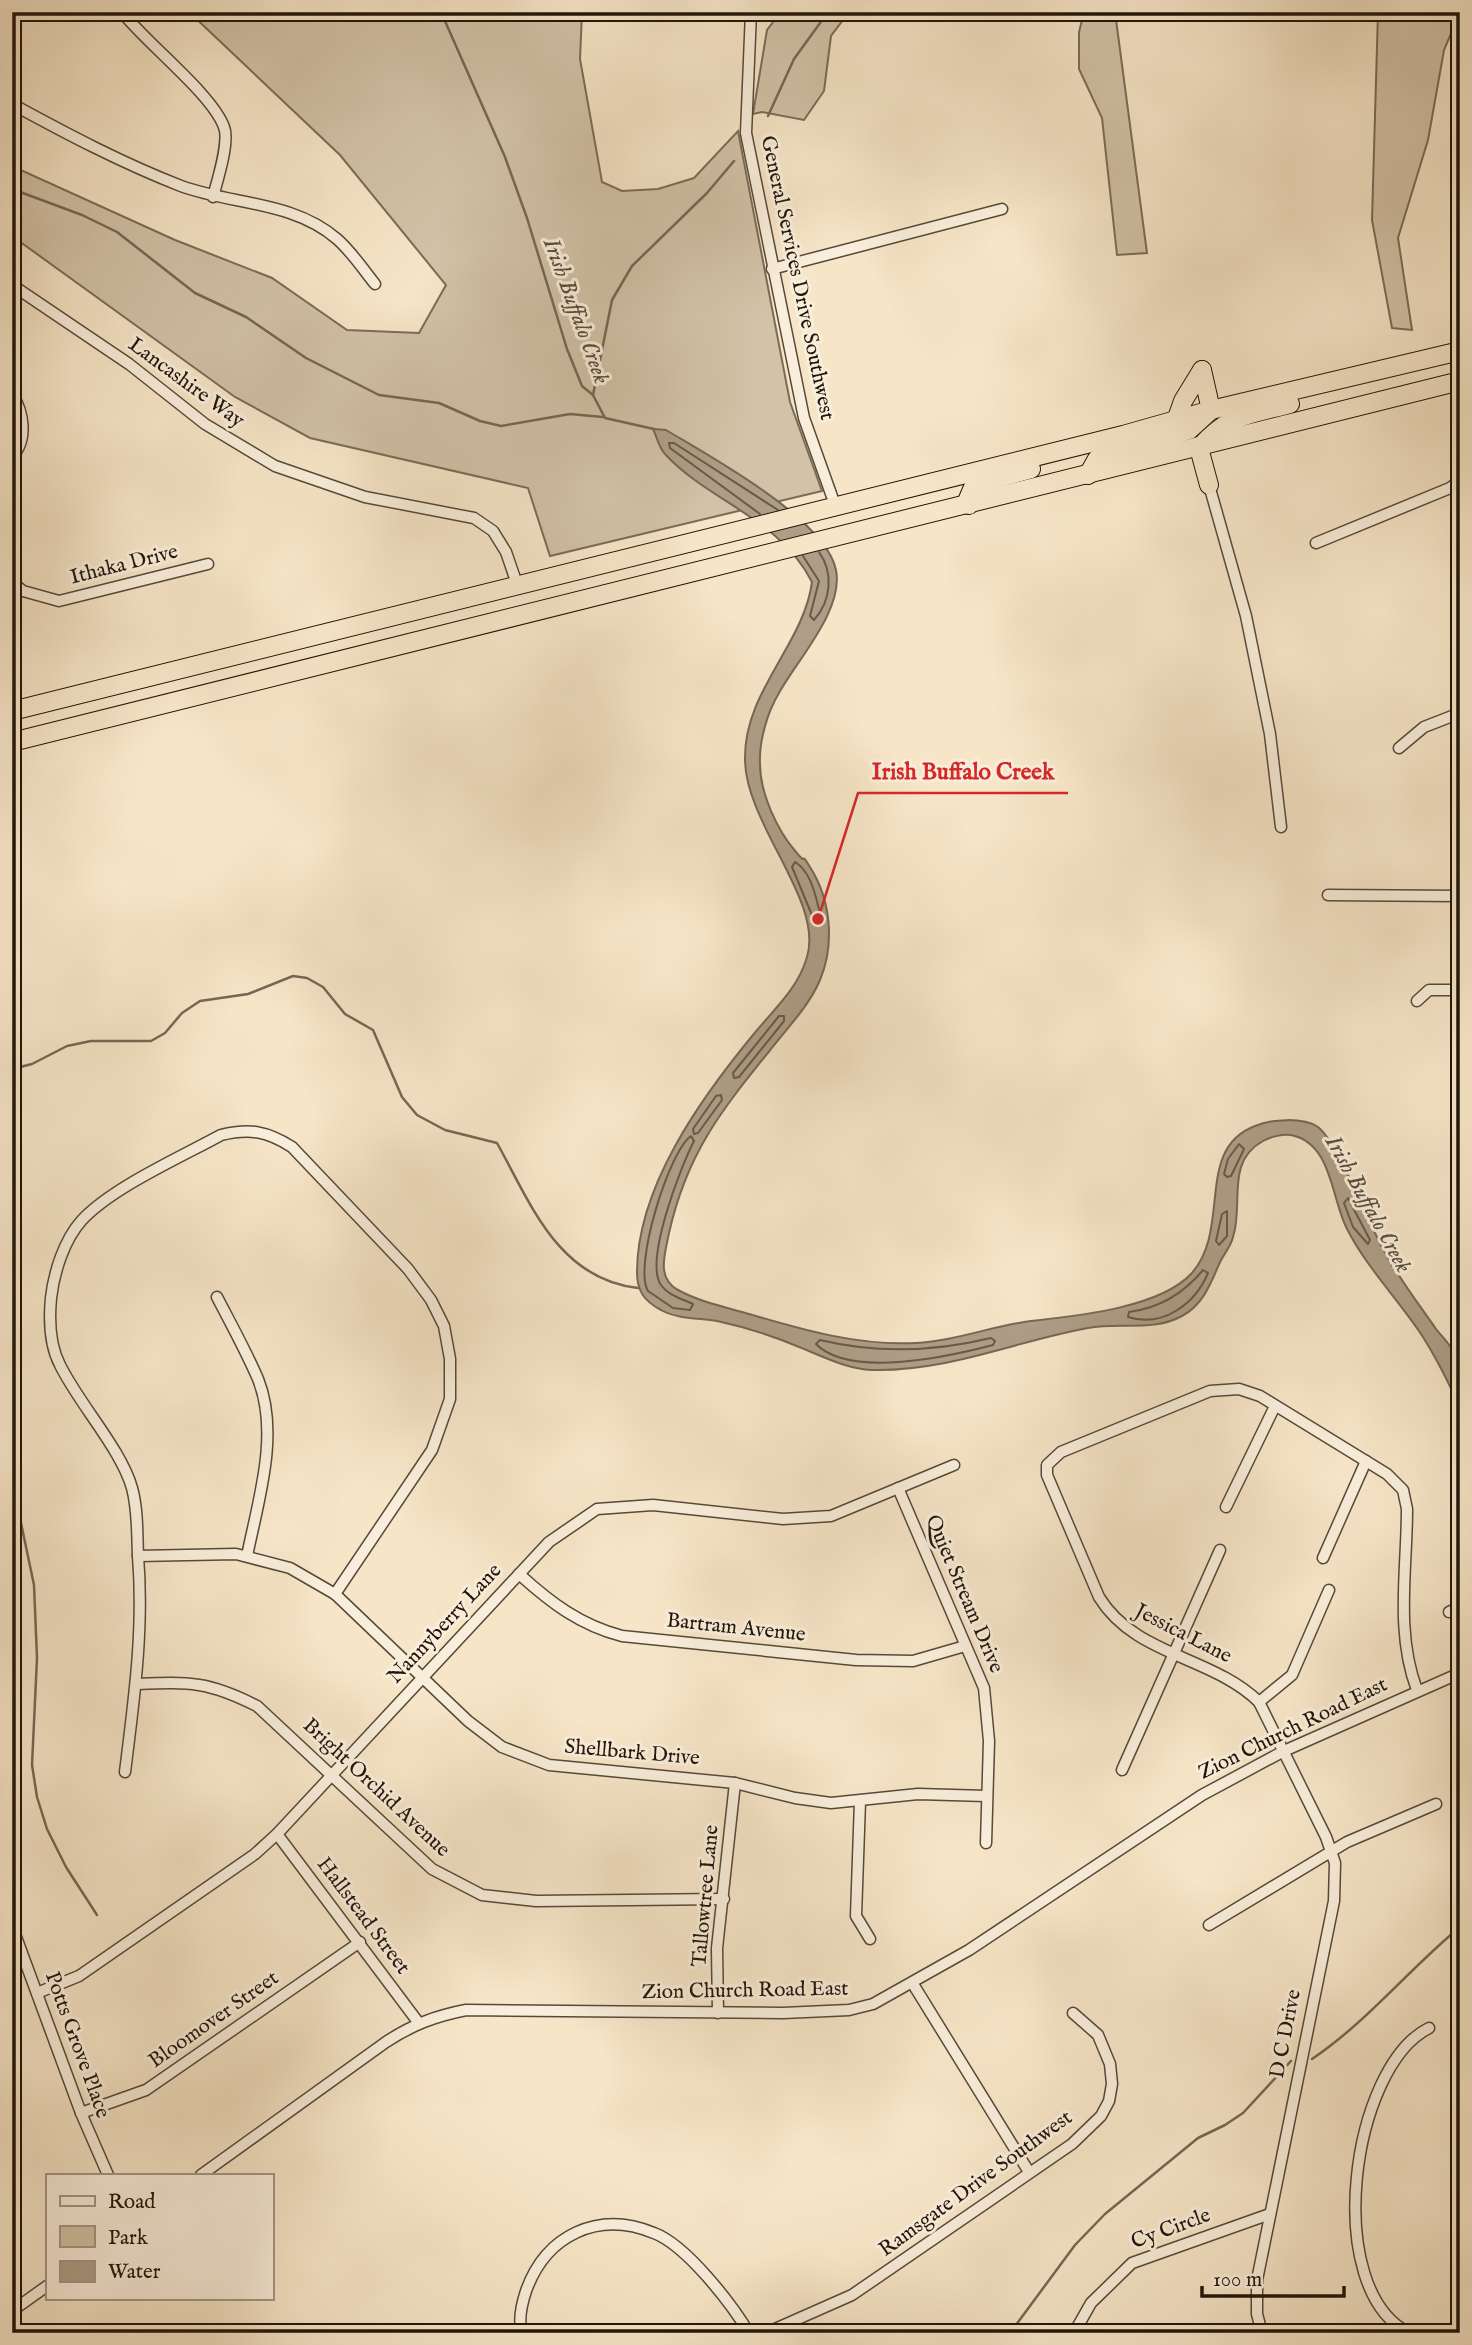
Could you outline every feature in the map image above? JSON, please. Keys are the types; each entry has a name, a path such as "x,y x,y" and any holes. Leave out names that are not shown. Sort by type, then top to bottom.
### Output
{"highway":[{"path":"12,711 1176,421 1211,410 1460,351"},
{"path":"1407,395 1412,382 1460,369"},
{"path":"1176,421 1183,401 1202,370 1211,410"},
{"path":"12,742 830,541 1460,382"},
{"path":"1199,447 1217,427 1234,418 1309,399 1313,387"},
{"path":"1088,475 1097,459 1189,430 1211,410"},
{"path":"1209,485 1224,441"},
{"path":"1199,447 1209,485"},
{"path":"969,505 968,499 974,485 1038,467 1043,454"}],"street":[{"path":"122,12 209,104 225,128 213,197"},
{"name":"General Services Drive Southwest","path":"751,12 746,133 804,418 835,505"},
{"path":"12,104 132,166 213,197 257,203 302,218 337,239 375,284"},
{"path":"772,269 1002,209"},
{"name":"Lancashire Way","path":"12,285 129,364 205,424 275,466 365,497 474,518 493,531 506,552 517,584"},
{"path":"12,394 23,423 18,450 12,457"},
{"path":"1316,543 1450,488 1460,480"},
{"path":"1209,485 1248,629 1270,734 1281,827"},
{"name":"Ithaka Drive","path":"12,582 23,591 59,601 208,564"},
{"path":"1399,747 1424,727 1460,713"},
{"path":"1328,895 1460,896"},
{"path":"1417,1001 1429,990 1460,990"},
{"path":"125,1772 142,1608 132,1487 119,1458 96,1426 58,1362 50,1313 52,1283 64,1249 81,1221 108,1199 222,1135 242,1130 274,1135 292,1147 408,1269 431,1300 444,1326 450,1359 450,1399 432,1450 335,1594"},
{"path":"218,1297 258,1381 265,1406 264,1468 247,1556"},
{"name":"Jessica Lane","path":"1275,1406 1239,1390 1210,1391 1061,1452 1047,1465 1046,1475 1109,1615 1118,1624 1241,1685 1259,1702 1284,1751"},
{"path":"1226,1507 1275,1406 1397,1483 1407,1509 1404,1628 1410,1672 1417,1690"},
{"path":"1323,1558 1366,1461"},
{"name":"Nannyberry Lane","path":"37,1993 79,1976 255,1854 548,1542 597,1509 653,1505 783,1519 831,1516 954,1465"},
{"name":"Quiet Stream Drive","path":"898,1488 984,1688 989,1741 986,1843"},
{"path":"1122,1770 1220,1550"},
{"name":"Shellbark Drive","path":"138,1556 210,1553 247,1556 290,1568 335,1594 421,1678 502,1747 548,1765 735,1783 795,1798 831,1803 918,1794 986,1796"},
{"name":"Bartram Avenue","path":"519,1574 553,1605 592,1628 622,1636 856,1660 913,1661 965,1646"},
{"path":"1259,1702 1292,1675 1329,1590"},
{"name":"Zion Church Road East","path":"202,2174 418,2022 466,2010 718,2012 849,2010 873,2004 913,1984 1068,1886 1202,1795 1284,1751 1460,1673"},
{"name":"Bright Orchid Avenue","path":"136,1684 186,1682 222,1689 257,1706 432,1869 482,1895 536,1902 724,1899"},
{"name":"D C Drive","path":"1262,2333 1256,2314 1255,2290 1334,1902 1335,1872 1331,1851 1284,1751"},
{"name":"Tallowtree Lane","path":"718,2012 717,1948 735,1783"},
{"path":"860,1801 856,1916 870,1939"},
{"path":"1209,1925 1331,1851 1436,1804"},
{"name":"Hallstead Street","path":"276,1834 418,2022"},
{"name":"Potts Grove Place","path":"12,1926 81,2113 108,2174"},
{"name":"Bloomover Street","path":"81,2113 146,2090 360,1942"},
{"path":"913,1984 1029,2172"},
{"name":"Ramsgate Drive Southwest","path":"766,2333 852,2295 1072,2144 1101,2116 1109,2101 1110,2064 1098,2035 1073,2013"},
{"path":"1409,2333 1391,2320 1363,2269 1356,2236 1355,2187 1362,2146 1385,2077 1403,2046 1429,2028"},
{"name":"Cy Circle","path":"1074,2333 1091,2303 1132,2263 1270,2214"},
{"path":"522,2333 522,2302 534,2268 565,2236 591,2226 625,2225 656,2233 681,2251 737,2314 749,2333"},
{"path":"12,2311 46,2287"}],"green space":[{"path":"189,12 582,12 580,59 602,182 622,191 658,189 694,178 738,131 790,402 822,491 550,556 528,488 310,438 235,397 12,236 12,166 175,240 272,278 347,330 419,333 446,285 340,155"},
{"path":"781,12 849,12 831,36 824,91 804,120 762,112 753,114 767,30"},
{"path":"1084,12 1115,12 1147,253 1117,255 1102,118 1079,69 1079,32"},
{"path":"1378,12 1460,12 1444,50 1428,140 1398,238 1412,330 1392,328 1372,220"}],"water":[{"path":"653,429 666,430 736,472 789,510 828,550 836,570 837,585 826,618 771,709 762,737 760,755 763,787 771,811 789,843 802,859 805,859 823,894 829,937 825,966 804,1007 736,1093 696,1156 676,1205 669,1233 664,1272 671,1285 704,1301 790,1326 873,1342 916,1343 945,1339 1016,1323 1116,1308 1159,1295 1177,1286 1191,1274 1203,1256 1210,1235 1219,1171 1225,1152 1236,1137 1255,1126 1269,1122 1304,1122 1318,1127 1326,1135 1389,1259 1415,1300 1456,1355 1461,1374 1460,1407 1425,1340 1363,1256 1347,1229 1323,1160 1305,1140 1291,1135 1276,1136 1263,1141 1251,1150 1244,1160 1238,1184 1233,1237 1210,1285 1196,1306 1182,1316 1160,1324 1100,1326 954,1361 872,1370 844,1365 738,1326 674,1315 661,1310 646,1299 637,1279 640,1240 660,1176 693,1115 733,1060 784,999 798,979 807,957 809,935 804,912 795,887 757,809 748,784 745,759 747,734 754,711 798,626 807,605 812,582 782,542 683,471 665,454"}],"waterway":[{"name":"Irish Buffalo Creek","path":"441,12 505,157 527,218 567,349 582,386 593,395 605,418 654,429"},
{"path":"768,116 794,59 828,12"},
{"path":"593,395 612,300 632,266 707,193 734,161"},
{"path":"12,189 82,215 117,232 195,293 246,317 306,358 379,395 439,403 480,421 501,426 570,414 603,417"},
{"path":"12,1069 32,1064 67,1046 91,1041 151,1041 165,1033 182,1013 200,1001 248,994 293,976 307,978 323,987 345,1014 373,1030 402,1097 417,1115 445,1130 497,1143 535,1213 567,1254 587,1270 610,1282 638,1288"},
{"path":"12,1480 34,1585 37,1658 32,1765 37,1797 47,1829 66,1867 97,1915"},
{"path":"1312,2059 1351,2029 1460,1927"},
{"path":"1010,2333 1075,2245 1105,2214 1198,2138 1243,2113 1291,2061"}],"place":[{"name":"Irish Buffalo Creek","path":"818,919"}]}
